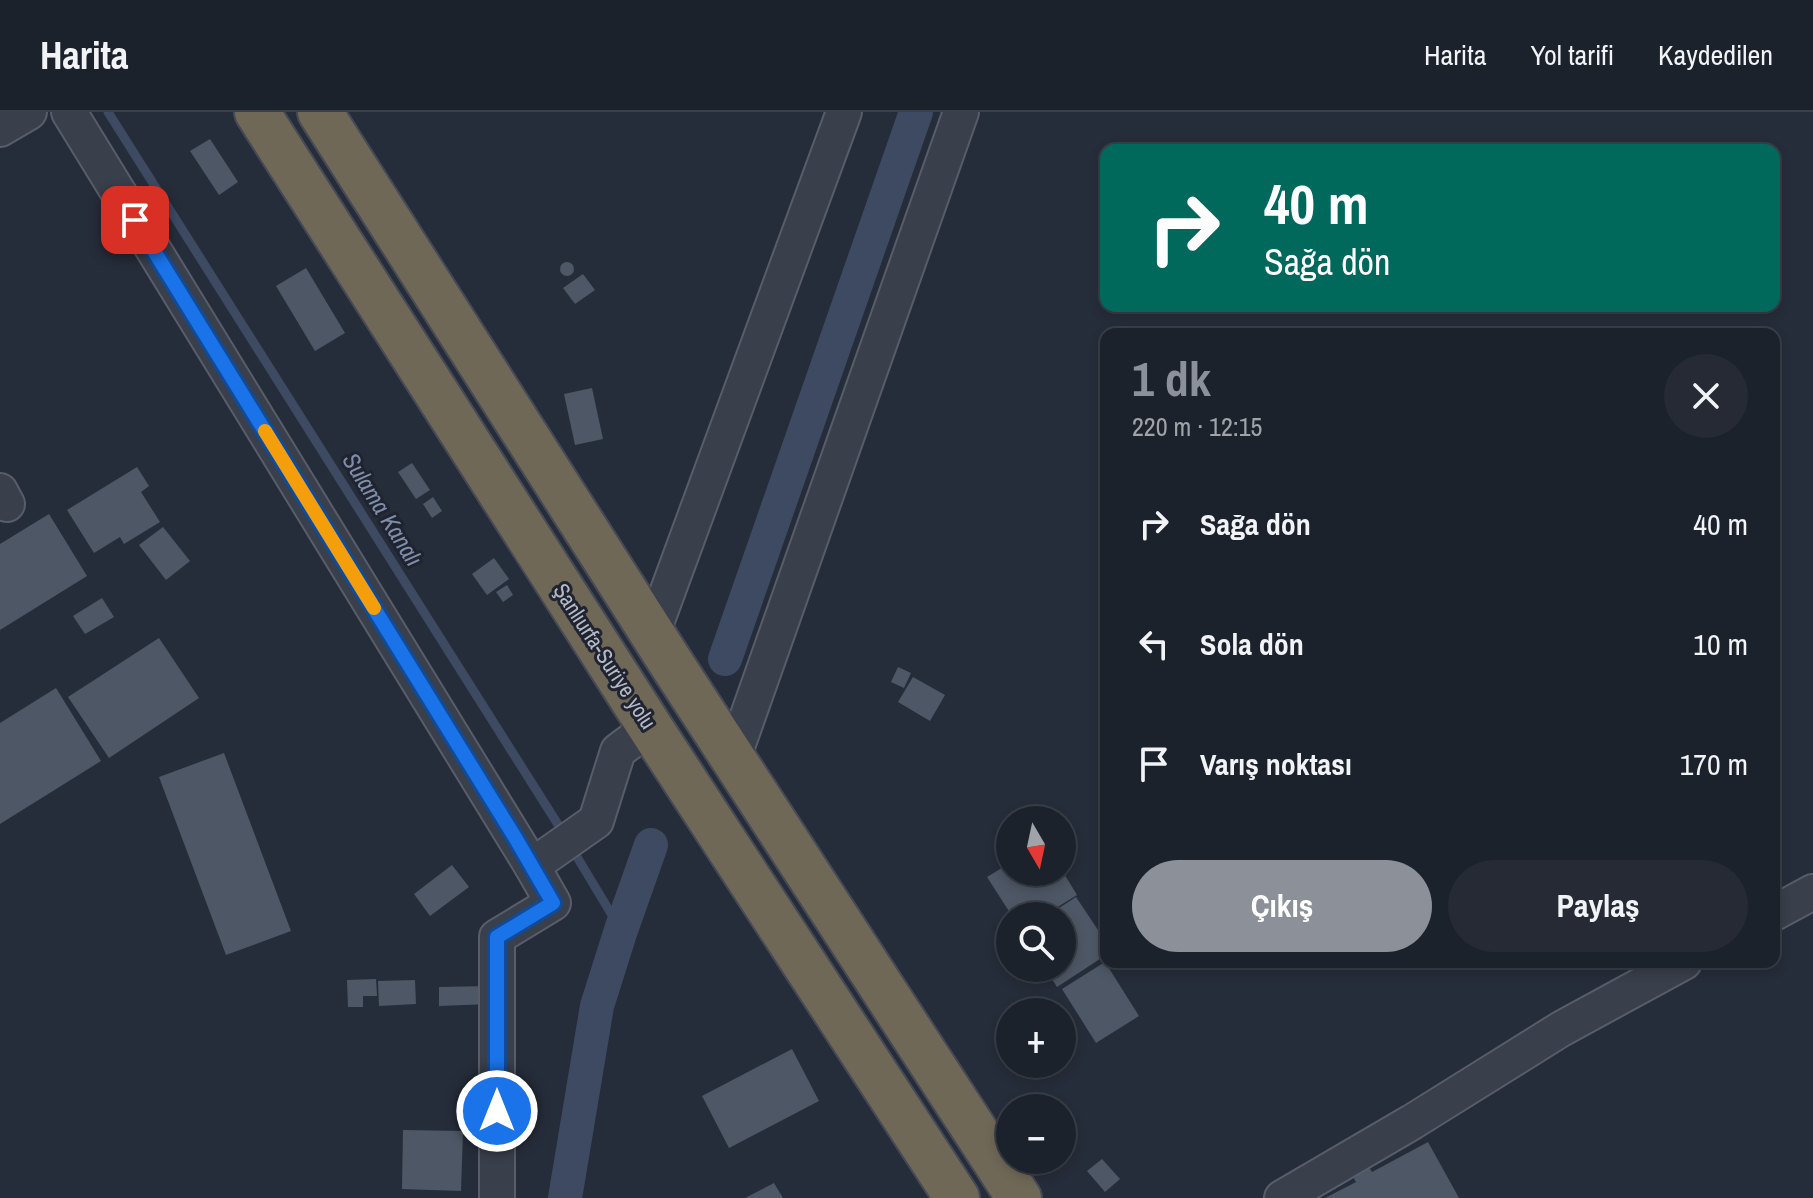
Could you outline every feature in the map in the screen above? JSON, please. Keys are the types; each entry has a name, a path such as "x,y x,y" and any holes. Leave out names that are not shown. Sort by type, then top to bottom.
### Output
{"highway":[{"name":"Şanlıurfa-Suriye yolu","path":"257,112 650,727 957,1198"},
{"path":"320,112 652,634 1019,1198"}],"street":[{"path":"0,129 29,112"},
{"path":"69,112 536,863 553,903 497,937 497,1198"},
{"path":"652,634 844,112"},
{"path":"733,758 961,112"},
{"path":"536,863 596,821 618,751 650,727"},
{"path":"1780,910 1813,892"},
{"path":"1282,1198 1561,1029 1673,968"}],"building":[{"path":"210,139 238,182 219,195 190,151"},
{"path":"567,262 574,269 567,276 560,269"},
{"path":"306,268 345,333 315,351 276,286"},
{"path":"583,274 595,290 575,304 563,288"},
{"path":"592,388 603,439 575,445 564,394"},
{"path":"412,463 430,490 416,499 398,472"},
{"path":"137,467 149,486 141,492 160,522 124,544 120,537 94,553 67,510"},
{"path":"433,497 442,511 432,518 423,504"},
{"path":"49,514 87,576 0,630 0,544"},
{"path":"163,527 190,561 166,580 139,545"},
{"path":"494,558 509,579 487,595 472,574"},
{"path":"507,585 513,595 503,602 496,592"},
{"path":"102,598 114,617 85,634 73,616"},
{"path":"159,638 199,698 109,758 68,697"},
{"path":"898,667 911,673 904,688 891,682"},
{"path":"913,677 945,695 930,721 898,702"},
{"path":"56,688 101,761 0,824 0,723"},
{"path":"224,753 291,931 226,955 159,777"},
{"path":"452,865 469,887 430,916 414,894"},
{"path":"996,872 996,886 1072,886 1077,895 1066,902 1003,902 987,877"},
{"path":"1076,897 1100,933 1100,959 1076,975 1076,902 1068,902"},
{"path":"1100,965 1100,968 1109,968 1139,1016 1096,1043 1076,1011 1076,998 1068,998 1062,989"},
{"path":"376,979 377,996 363,996 363,1007 348,1007 347,980"},
{"path":"415,980 416,1004 379,1006 378,981"},
{"path":"490,986 490,1004 439,1006 439,987"},
{"path":"792,1049 819,1101 729,1148 702,1096"},
{"path":"403,1130 463,1131 461,1191 402,1189"},
{"path":"1428,1142 1459,1198 1325,1198 1356,1182 1350,1172 1367,1164 1372,1172"},
{"path":"1102,1159 1120,1179 1105,1192 1087,1171"},
{"path":"774,1183 783,1198 745,1198"}],"waterway":[{"name":"Sulama Kanalı","path":"108,112 564,834"},
{"path":"725,659 916,112"},
{"path":"565,1198 597,1006 651,845"},
{"name":"Sulama Kanalı","path":"571,847 621,930"}],"slow traffic":[{"path":"265,431 374,608"}],"route":[{"path":"135,220 553,903 497,937 497,1111"}]}
